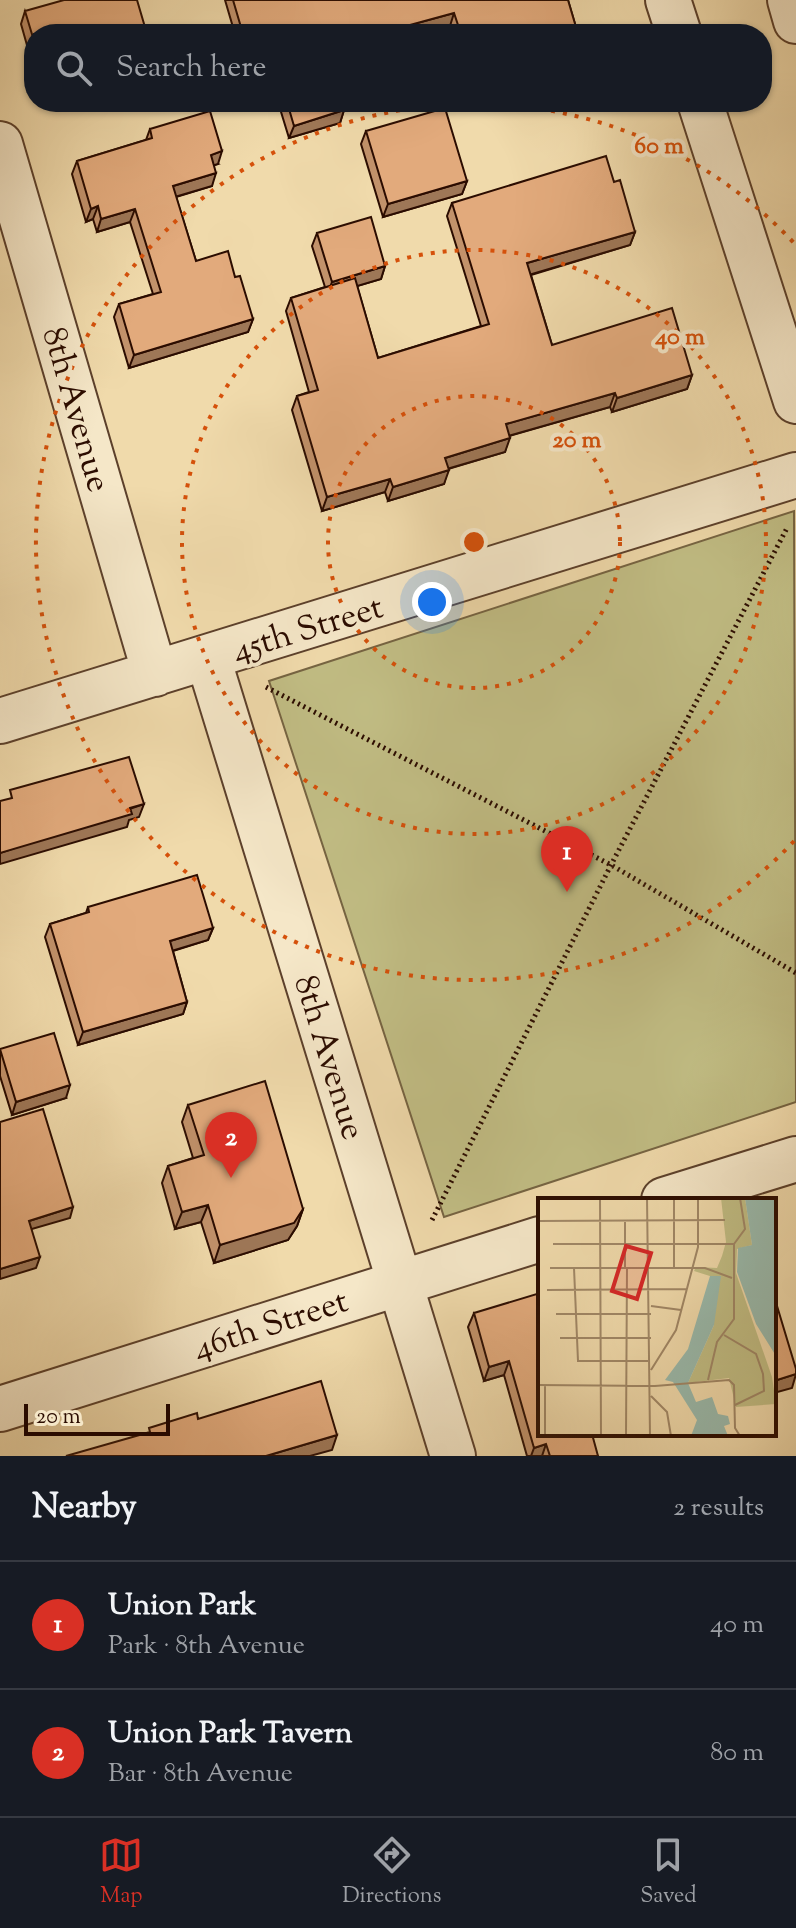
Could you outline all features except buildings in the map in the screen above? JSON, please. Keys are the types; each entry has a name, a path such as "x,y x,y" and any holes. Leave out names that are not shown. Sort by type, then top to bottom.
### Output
{"street":[{"path":"668,0 676,24"},
{"path":"790,0 796,21"},
{"path":"703,112 796,401"},
{"name":"8th Avenue","path":"0,144 155,674"},
{"name":"45th Street","path":"0,721 796,475"},
{"name":"8th Avenue","path":"208,658 453,1456"},
{"path":"670,1198 796,1159"},
{"name":"46th Street","path":"0,1409 538,1240"}],"path":[{"path":"401,1282 611,865 791,521"},
{"path":"208,658 611,865 796,973"}],"shaded area":[{"path":"794,511 796,1102 444,1217 269,681"}],"place":[{"name":"Union Park","path":"567,892"},
{"name":"Union Park Tavern","path":"231,1178"}]}
